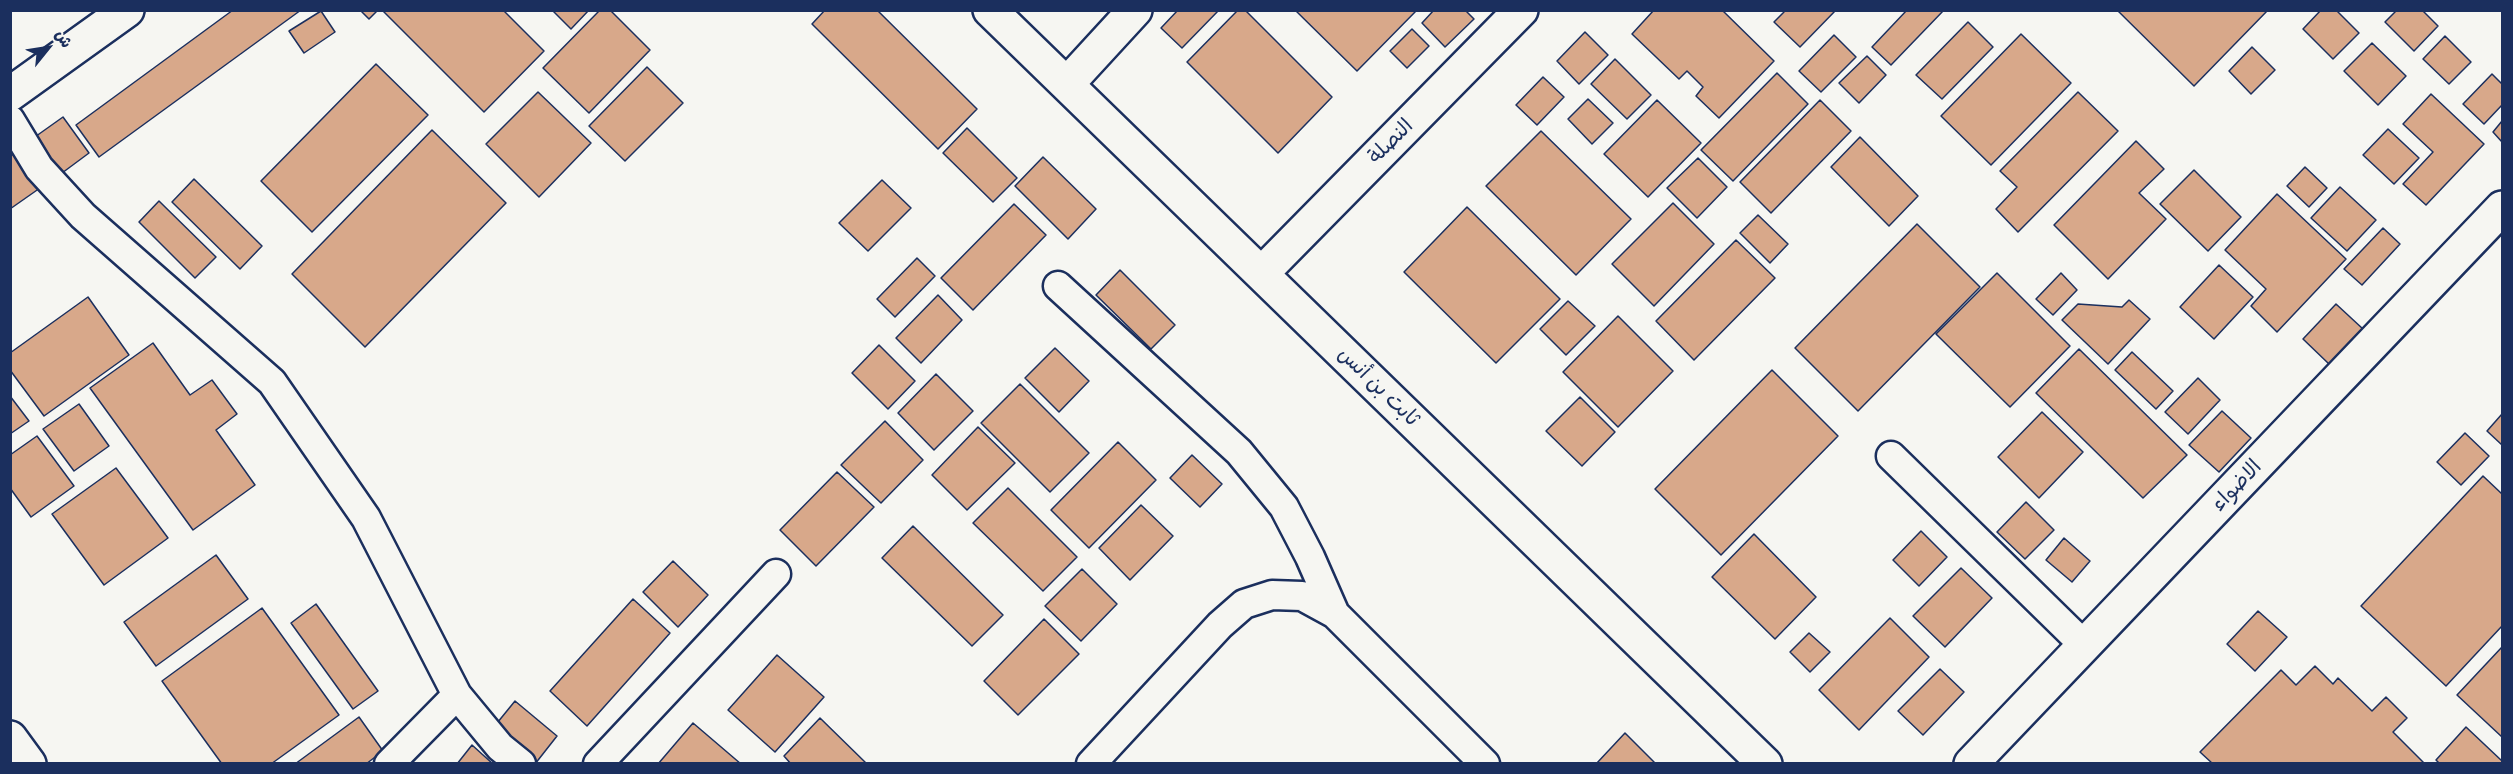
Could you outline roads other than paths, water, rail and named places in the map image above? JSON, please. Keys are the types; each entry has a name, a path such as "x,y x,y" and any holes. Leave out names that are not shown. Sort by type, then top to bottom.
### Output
{"street":[{"path":"10,94 127,10"},
{"name":"ثابت بن أنس","path":"990,10 1765,764"},
{"path":"1067,84 1135,10"},
{"name":"النصلة","path":"1262,273 1521,10"},
{"name":"الاضواء","path":"1971,764 2502,208"},
{"path":"10,738 29,764"}],"lane":[{"path":"10,120 39,168 83,216 272,382 366,518 457,695 500,747 521,764"},
{"path":"1058,286 1239,452 1284,507 1310,557 1335,614"},
{"path":"1891,456 2084,645"},
{"path":"598,764 776,574"},
{"path":"1091,764 1220,625 1244,604 1272,595 1302,596 1335,614 1485,764"},
{"path":"390,764 457,695"}]}
